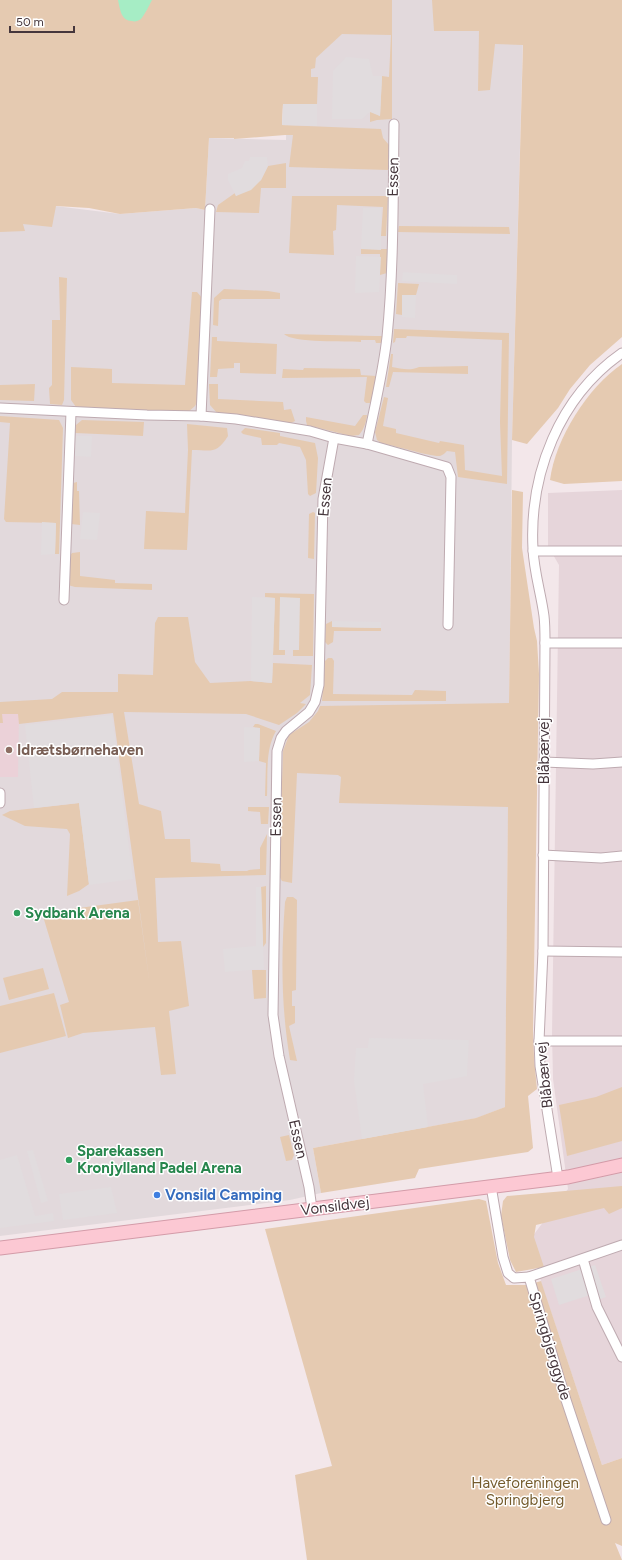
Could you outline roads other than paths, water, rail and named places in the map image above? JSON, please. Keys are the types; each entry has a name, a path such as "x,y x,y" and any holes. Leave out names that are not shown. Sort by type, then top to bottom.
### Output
{"main road":[{"name":"Vonsildvej","path":"0,1248 558,1178 622,1165"}],"street":[{"name":"Essen","path":"367,444 380,382 387,338 391,282 394,124"},
{"path":"201,416 210,209"},
{"name":"Blåbærvej","path":"558,1178 540,1066 539,1041 543,951 545,643 544,616 533,551 533,511 537,487 547,451 562,420 596,375 622,353"},
{"path":"0,408 201,416 236,419 310,431 334,438 367,444 446,467 450,477 448,625"},
{"path":"64,600 71,412"},
{"name":"Essen","path":"312,1209 309,1187 279,1056 273,1015 277,751 281,738 286,731 309,712 315,702 319,685 324,499 334,438"},
{"path":"533,551 622,551"},
{"path":"545,643 622,643"},
{"path":"544,762 593,764 622,762"},
{"path":"0,793 0,803"},
{"path":"543,855 601,858 622,856"},
{"path":"543,951 622,952"},
{"path":"539,1041 622,1041"},
{"name":"Springbjerggyde","path":"491,1186 503,1257 508,1273 514,1278 529,1277 566,1400 606,1520"},
{"path":"529,1277 622,1245"},
{"path":"583,1259 597,1306 622,1357"}],"place":[{"name":"Idrætsbørnehaven","path":"9,750"},
{"name":"Sydbank Arena","path":"17,913"},
{"name":"Sparekassen Kronjylland Padel Arena","path":"69,1160"},
{"name":"Vonsild Camping","path":"157,1195"}],"park label":[{"name":"Haveforeningen Springbjerg","path":"525,1492"}]}
